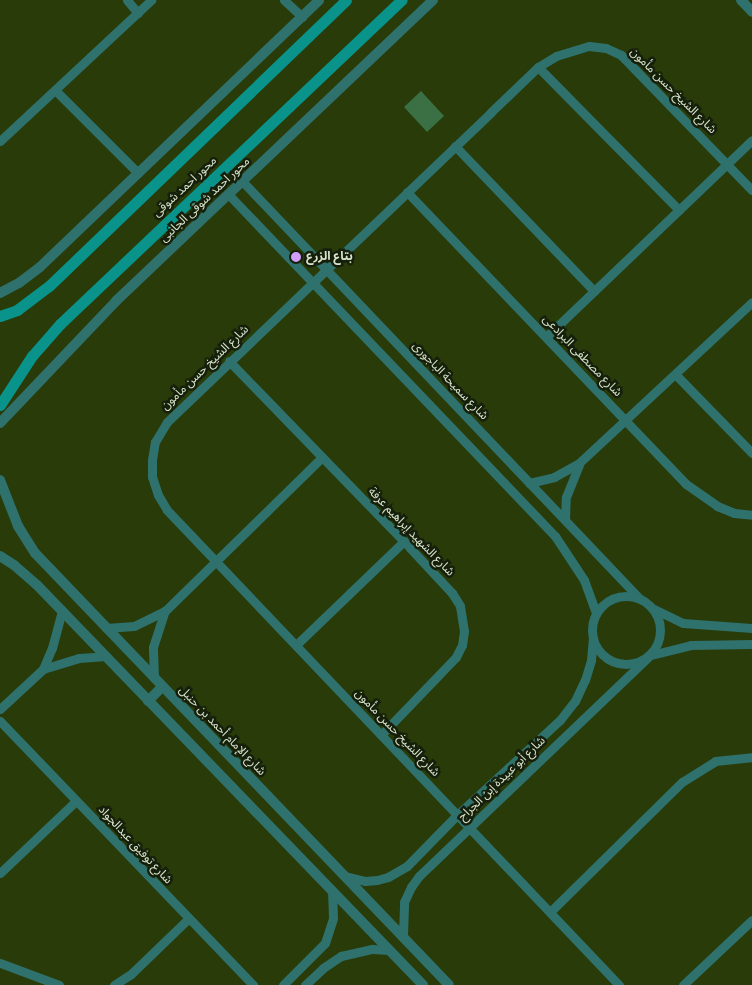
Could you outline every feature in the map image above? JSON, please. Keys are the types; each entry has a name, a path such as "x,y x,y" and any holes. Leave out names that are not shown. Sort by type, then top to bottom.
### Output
{"main road":[{"name":"محور احمد شوقى","path":"0,316 17,310 49,286 346,0"},
{"name":"محور احمد شوقى","path":"0,405 32,356 60,324 402,0"}],"street":[{"path":"126,0 138,13"},
{"path":"0,141 152,0"},
{"path":"284,0 302,17"},
{"path":"0,293 19,283 40,266 320,0"},
{"name":"محور احمد شوقى الجانبى","path":"0,423 85,332 433,0"},
{"path":"741,0 752,12"},
{"name":"شارع الشيخ حسن مأمون","path":"619,985 167,510 158,495 152,477 152,460 156,442 167,422 538,67 556,56 589,46 606,48 621,55 631,62 752,190"},
{"path":"538,67 679,210"},
{"path":"56,91 138,173"},
{"path":"546,337 752,140"},
{"path":"456,146 594,291"},
{"name":"شارع سميحة الباجورى","path":"243,182 638,597"},
{"name":"شارع مصطفى البرادعى","path":"407,192 626,421 701,496 717,506 734,513 752,515"},
{"path":"229,195 555,536 584,580 596,613"},
{"path":"529,483 554,477 579,463 676,375 752,302"},
{"name":"شارع الشهيد إبراهيم عرفة","path":"229,361 404,541 452,593 460,606 464,631 462,645 447,669 382,735"},
{"path":"676,375 752,453"},
{"path":"106,628 134,626 166,611 322,457"},
{"path":"565,520 566,497 579,463"},
{"name":"شارع الإمام أحمد بن حنبل","path":"0,480 26,540 35,553 344,876 403,935 444,983"},
{"path":"296,645 404,541"},
{"path":"0,556 14,565 37,585 62,610 424,985"},
{"path":"654,609 660,620 661,633 658,645 650,656 636,664 622,665 609,660 599,652 593,639 592,630 596,613 604,604 614,598 626,595 638,597 654,609 683,623 752,628"},
{"path":"0,709 43,669 52,648 62,610"},
{"path":"154,678 153,647 166,611"},
{"name":"شارع أبو عبيدة إبن الجراح","path":"344,876 365,881 377,880 397,873 407,866 457,815 567,712 575,701 585,680 591,660 593,639"},
{"name":"شارع أبو عبيدة إبن الجراح","path":"403,935 404,902 419,876 650,656 691,645 752,644"},
{"path":"43,669 78,658 106,656"},
{"path":"148,701 162,687"},
{"name":"شارع توفيق عبدالجواد","path":"0,721 188,919 254,985"},
{"path":"550,912 682,782 715,761 752,757"},
{"path":"0,874 76,801"},
{"path":"283,985 324,942 333,918 332,891"},
{"path":"114,985 131,974 188,919"},
{"path":"682,985 752,920"},
{"path":"305,985 323,968 341,956 372,949 389,950"},
{"path":"0,963 59,985"}],"building":[{"path":"421,91 444,116 427,132 404,107"}],"place":[{"name":"بتاع الزرع","path":"296,257"}]}
